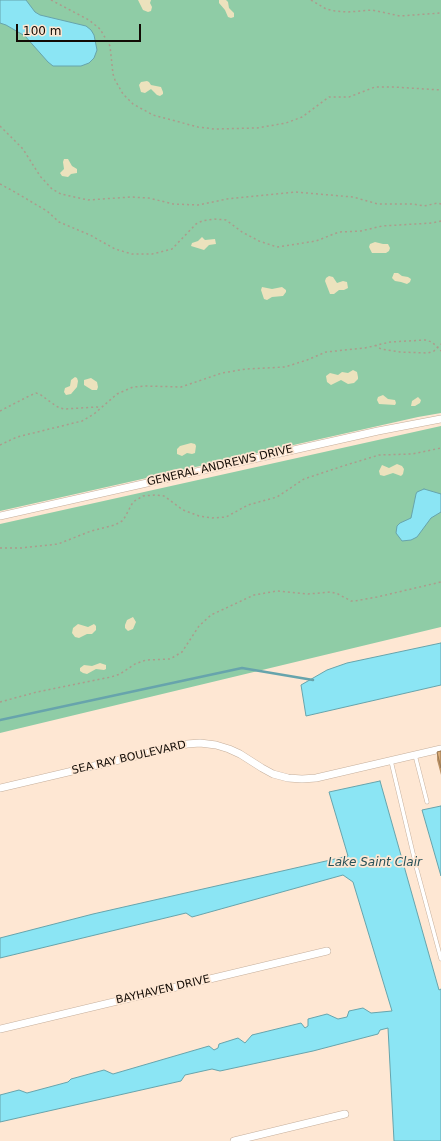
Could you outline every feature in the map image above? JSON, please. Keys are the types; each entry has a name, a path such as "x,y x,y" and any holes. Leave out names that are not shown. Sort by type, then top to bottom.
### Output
{"street":[{"name":"GENERAL ANDREWS DRIVE","path":"0,516 363,434 419,422 441,419"},
{"name":"SEA RAY BOULEVARD","path":"0,788 173,747 200,743 216,745 229,749 273,774 302,780 441,749"},
{"name":"BAYHAVEN DRIVE","path":"0,1029 327,951"},
{"path":"234,1141 345,1114"}],"lane":[{"path":"415,755 427,802"},
{"path":"391,761 417,870 441,959"}],"path":[{"path":"51,0 90,20 100,29 110,46 115,80 123,94 133,104 153,114 198,127 214,129 257,128 286,124 302,117 329,97 348,97 375,87 441,90"},
{"path":"311,0 326,9 335,11 348,12 372,10 400,16 441,13"},
{"path":"0,126 23,149 40,176 52,189 61,194 88,200 131,197 149,198 173,204 198,205 227,199 295,192 353,198 378,204 413,204 424,206 441,204"},
{"path":"0,184 47,211 59,222 90,235 119,251 132,254 152,254 172,249 196,224 202,221 214,219 226,220 242,232 259,241 277,247 316,241 339,232 361,231 382,226 432,223 441,221"},
{"path":"0,445 17,437 82,421 90,417 117,394 133,387 181,387 222,373 285,367 300,363 333,350 360,348 390,342 420,339 429,341 441,351"},
{"path":"375,345 378,348 388,350 428,353 434,351 441,344"},
{"path":"0,411 36,393 60,408 100,408"},
{"path":"0,548 21,548 58,544 91,531 115,525 122,521 133,502 143,496 164,496 184,510 199,516 212,518 226,517 248,505 277,497 304,479 343,466 379,455 412,454 441,448"},
{"path":"0,702 37,692 111,677 120,674 135,664 146,660 166,660 173,658 182,652 199,626 211,614 254,595 278,591 308,594 331,592 351,601 355,601 441,582"}],"green space":[{"path":"0,0 441,0 441,413 0,511"},
{"path":"441,426 441,627 0,733 0,524"}],"sand":[{"path":"138,0 151,0 151,11 148,12 143,10"},
{"path":"219,0 226,0 228,2 229,8 234,13 234,17 228,17 225,10 219,3"},
{"path":"147,81 151,85 161,87 163,94 160,96 157,95 151,89 145,93 141,92 139,85 141,82"},
{"path":"64,159 68,159 72,166 77,169 77,173 71,174 68,177 62,176 60,173 64,169"},
{"path":"202,237 205,240 215,239 216,244 209,245 204,250 191,246 192,243 198,241"},
{"path":"375,242 388,244 390,248 389,251 386,253 372,253 369,247 370,244"},
{"path":"394,273 408,277 411,279 410,282 407,284 395,281 392,278"},
{"path":"329,276 333,277 337,283 343,281 347,282 348,288 339,290 334,294 330,294 325,281"},
{"path":"262,287 272,289 282,287 286,290 286,292 283,296 272,297 267,300 264,299 261,290"},
{"path":"353,370 357,372 358,377 354,383 348,384 341,380 331,385 327,382 326,376 330,373 338,375 342,372 348,373"},
{"path":"75,377 78,381 77,387 71,394 66,395 64,392 65,388 70,386 71,380"},
{"path":"91,378 97,382 97,390 92,390 84,385 84,380"},
{"path":"383,395 388,399 395,400 395,405 379,404 377,400 378,397"},
{"path":"418,397 421,400 420,403 415,406 411,406 412,401"},
{"path":"191,443 195,444 196,446 195,453 187,453 182,456 177,454 177,449 180,446"},
{"path":"397,464 402,466 404,469 401,476 393,473 384,476 380,475 379,471 382,465 389,468"},
{"path":"133,617 136,622 133,629 128,631 125,628 125,625 127,620"},
{"path":"78,624 88,627 94,624 96,626 96,630 92,634 87,634 79,638 75,637 72,633 73,628"},
{"path":"100,663 106,665 106,669 96,669 87,674 80,671 80,668 84,665 92,666"}],"water":[{"path":"0,0 26,0 35,12 40,15 86,26 94,35 97,50 94,58 89,63 81,66 53,66 25,36 0,23"},
{"path":"424,489 441,494 441,512 431,518 417,537 411,540 402,541 396,533 397,526 411,518 416,494"},
{"path":"441,643 441,685 306,716 301,685 327,670 347,663"},
{"name":"Lake Saint Clair","path":"380,781 439,990 441,989 441,1141 394,1141 388,1028 380,1030 378,1034 313,1051 220,1071 212,1069 185,1075 181,1081 0,1122 0,1095 19,1090 27,1093 104,1070 113,1074 209,1046 214,1050 218,1048 219,1044 238,1038 245,1043 252,1035 301,1023 305,1028 308,1026 308,1019 327,1014 338,1019 347,1017 349,1011 363,1008 371,1013 392,1011 353,882 343,875 192,917 186,913 0,958 0,938 93,914 348,856 329,792"},
{"name":"Lake Saint Clair","path":"441,806 441,876 422,810"}],"building":[{"path":"441,751 441,768 437,752"}],"waterway":[{"path":"0,720 242,668 313,680"}]}
